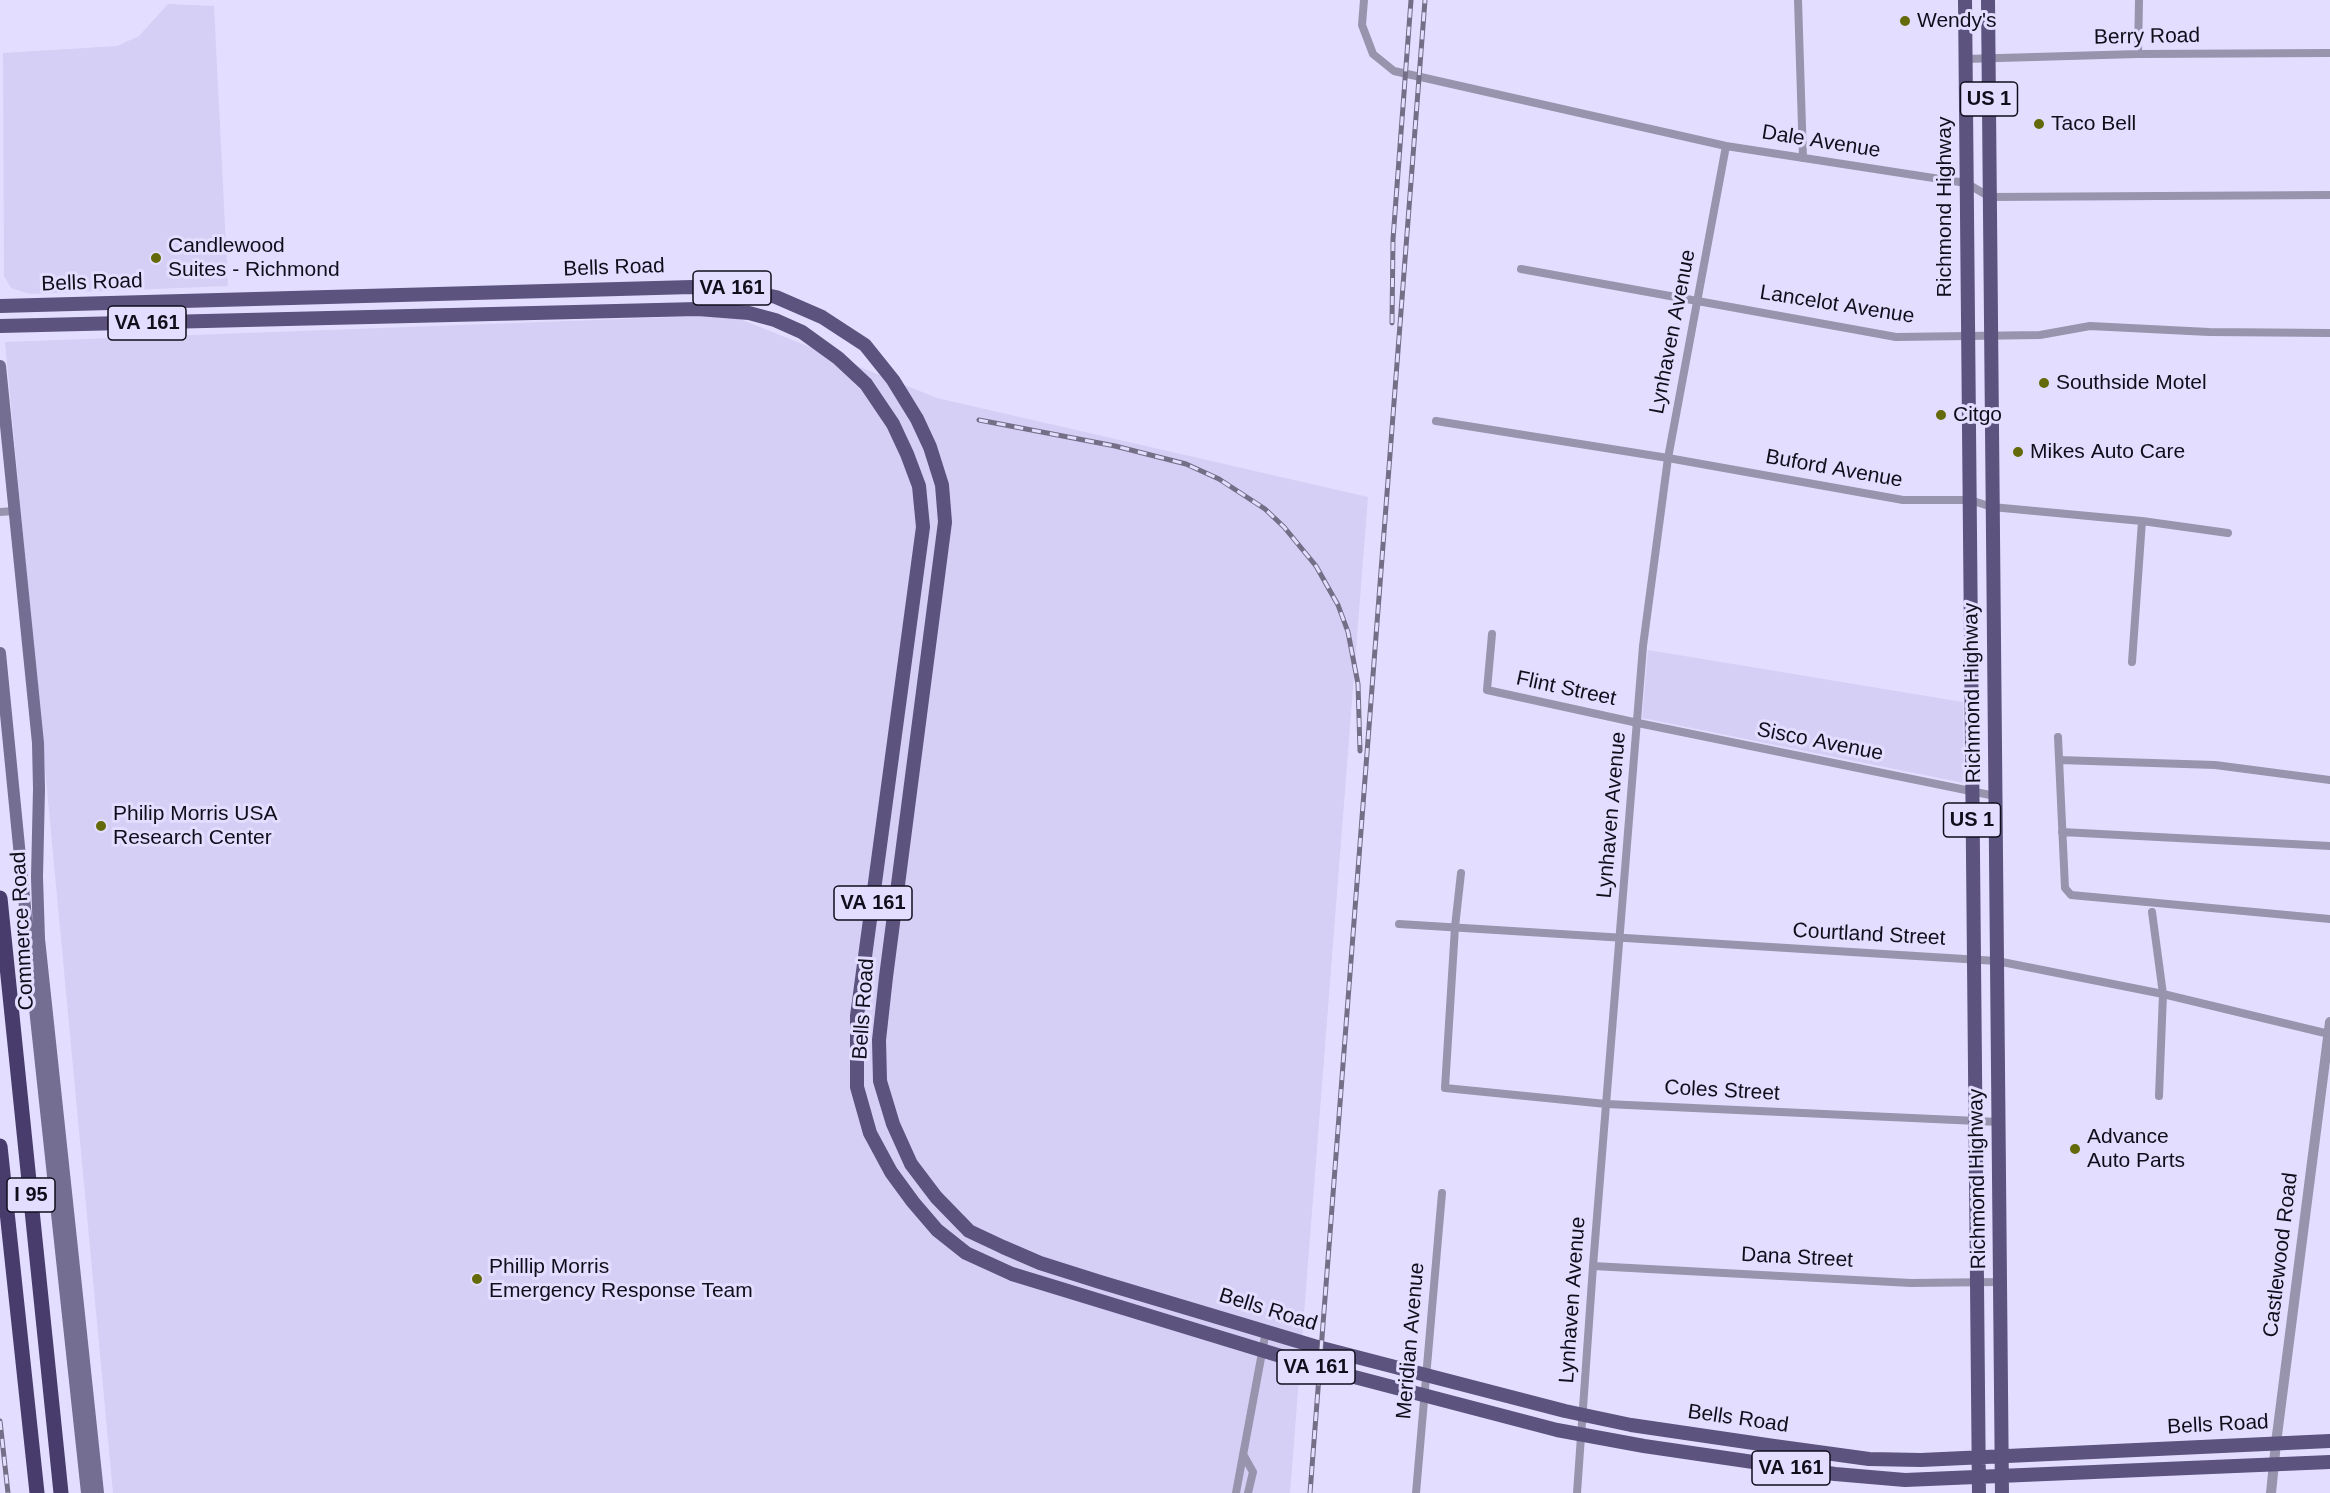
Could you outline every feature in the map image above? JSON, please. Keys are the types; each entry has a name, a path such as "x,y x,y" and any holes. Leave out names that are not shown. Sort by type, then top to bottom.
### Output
{"highway":[{"name":"I 95","path":"0,898 4,918 61,1493"},
{"name":"I 95","path":"0,1146 37,1493"}],"main road":[{"name":"Richmond Highway","path":"1965,0 1979,1493"},
{"name":"Richmond Highway","path":"1988,0 2002,1493"},
{"name":"Bells Road","path":"0,306 732,288 776,297 822,317 865,345 893,380 917,419 930,447 942,485 945,522 879,1040 880,1081 893,1124 911,1164 936,1197 969,1231 1040,1263 1100,1282 1314,1346 1583,1416 1852,1457 1895,1460 2330,1441"},
{"path":"599,290 601,311"},
{"path":"293,298 295,319"},
{"name":"Bells Road","path":"0,326 698,309 749,313 775,320 802,332 838,358 866,384 893,424 907,454 919,486 923,527 857,1016 857,1087 870,1133 891,1172 937,1230 966,1253 1012,1274 1320,1368 1582,1436 1870,1478 1920,1480 2330,1462"},
{"name":"Commerce Road","path":"0,366 38,743 37,902 40,961 98,1493"},
{"path":"912,616 933,618"},
{"name":"Commerce Road","path":"0,653 34,999 87,1493"},
{"path":"873,902 895,906"},
{"path":"1093,1299 1100,1282"}],"street":[{"name":"Dale Avenue","path":"1364,0 1362,25 1373,54 1394,71 1726,146 1966,183 1990,197"},
{"path":"1798,0 1803,158"},
{"path":"2138,54 2139,0"},
{"name":"Berry Road","path":"1965,59 2138,54 2330,53"},
{"name":"Lynhaven Avenue","path":"1577,1493 1643,646 1668,458 1726,146"},
{"path":"1990,197 2330,195"},
{"name":"Lancelot Avenue","path":"1521,269 1896,337 2040,335 2090,326 2209,333 2330,333"},
{"name":"Buford Avenue","path":"1436,421 1668,458 1903,500 1970,500 1992,507 2142,521 2228,533"},
{"path":"0,512 14,510"},
{"path":"2132,662 2142,521"},
{"name":"Flint Street","path":"1492,634 1487,690 1638,723"},
{"name":"Sisco Avenue","path":"1638,723 1995,796"},
{"path":"2058,737 2065,888 2071,895 2330,919"},
{"path":"2059,760 2216,765 2330,780"},
{"path":"2062,832 2330,846"},
{"path":"1455,927 1461,873"},
{"path":"2152,912 2163,994 2159,1096"},
{"name":"Courtland Street","path":"1399,924 1997,961 2163,994 2329,1034"},
{"name":"Coles Street","path":"1455,927 1445,1088 1606,1104 1999,1122"},
{"name":"Castlewood Road","path":"2271,1493 2330,1022"},
{"name":"Meridian Avenue","path":"1416,1493 1442,1193"},
{"name":"Dana Street","path":"1593,1266 1911,1282 2000,1282"},
{"path":"1236,1493 1266,1331"},
{"path":"1244,1456 1253,1472 1248,1493"}],"shaded area":[{"path":"168,4 214,6 228,286 30,294 11,288 4,276 3,53 117,46 139,36"},
{"path":"730,315 937,398 1368,497 1290,1493 113,1493 5,342"},
{"path":"1648,650 1963,702 1964,783 1642,718"}],"railway":[{"path":"1392,323 1393,239 1411,0"},
{"path":"1310,1493 1425,0"},
{"path":"979,420 1115,446 1186,464 1219,479 1265,509 1284,527 1316,566 1338,605 1348,632 1358,684 1360,751"},
{"path":"0,1421 8,1493"}],"place":[{"name":"Wendy's","path":"1905,21"},
{"name":"Taco Bell","path":"2039,124"},
{"name":"Candlewood Suites - Richmond","path":"156,258"},
{"name":"Southside Motel","path":"2044,383"},
{"name":"Citgo","path":"1941,415"},
{"name":"Mikes Auto Care","path":"2018,452"},
{"name":"Philip Morris USA Research Center","path":"101,826"},
{"name":"Advance Auto Parts","path":"2075,1149"},
{"name":"Phillip Morris Emergency Response Team","path":"477,1279"}]}
